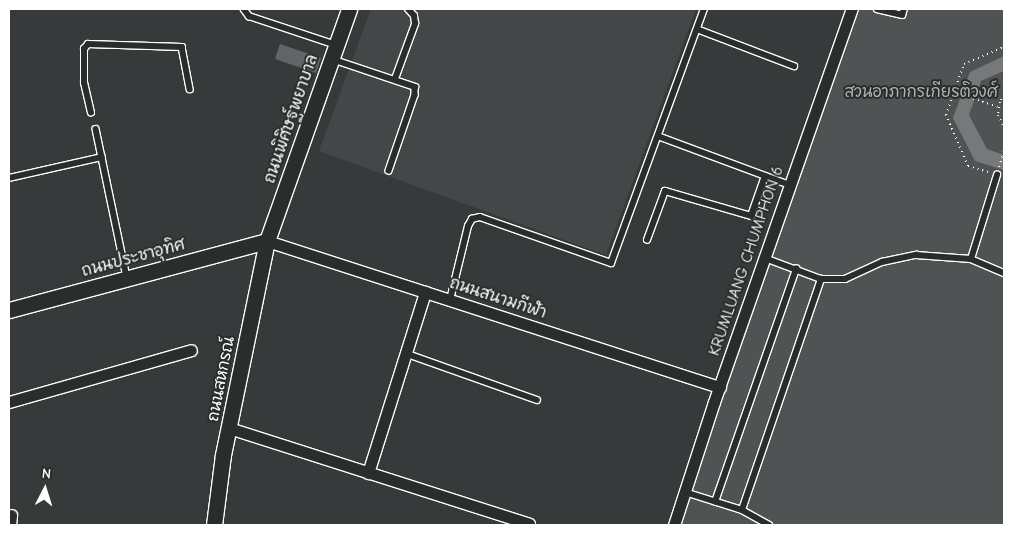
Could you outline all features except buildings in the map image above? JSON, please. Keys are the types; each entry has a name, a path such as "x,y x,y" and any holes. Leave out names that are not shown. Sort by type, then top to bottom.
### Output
{"street":[{"name":"ถนนพิศิษฐ์พยาบาล","path":"267,240 349,9"},
{"name":"KRUMLUANG CHUMPHON 6","path":"674,525 720,387 852,9"},
{"name":"ถนนประชาอุทิศ","path":"9,310 267,240"},
{"name":"ถนนสนามกีฬา","path":"267,240 720,387"},
{"name":"ถนนสหกรณ์","path":"214,525 229,428 267,240"},
{"path":"368,473 425,292"},
{"path":"9,402 191,350"},
{"path":"229,428 529,524"}],"lane":[{"path":"244,9 249,16 415,87 415,95 389,171"},
{"path":"395,79 415,24 414,16 408,9"},
{"path":"450,300 468,226 472,220 480,218 611,263 704,9"},
{"path":"877,9 902,15 904,9"},
{"path":"697,29 794,66"},
{"path":"91,113 84,83 84,49 88,44 182,47 190,89"},
{"path":"96,129 127,278"},
{"path":"658,136 790,185"},
{"path":"9,178 102,157"},
{"path":"971,260 997,175"},
{"path":"647,240 665,191 751,216 765,176"},
{"path":"765,258 821,279 845,279 882,262 916,255 971,260 1004,273"},
{"path":"715,502 796,269"},
{"path":"742,510 821,279"},
{"path":"406,354 537,400"},
{"path":"685,492 742,510 769,525"}],"path":[{"path":"1004,47 964,64 946,115 968,166 997,175 1004,151"},
{"path":"954,92 998,107"},
{"path":"1004,96 998,107 998,115 1004,127"}],"shaded area":[{"path":"371,9 696,9 606,255 319,151"},
{"path":"1004,56 1004,71 981,81 969,115 987,149 1004,155 1004,170 975,161 953,118 970,72"}],"green space":[{"name":"สวนอาภากรเกียรติวงศ์","path":"852,9 1004,9 1004,525 675,525"}]}
